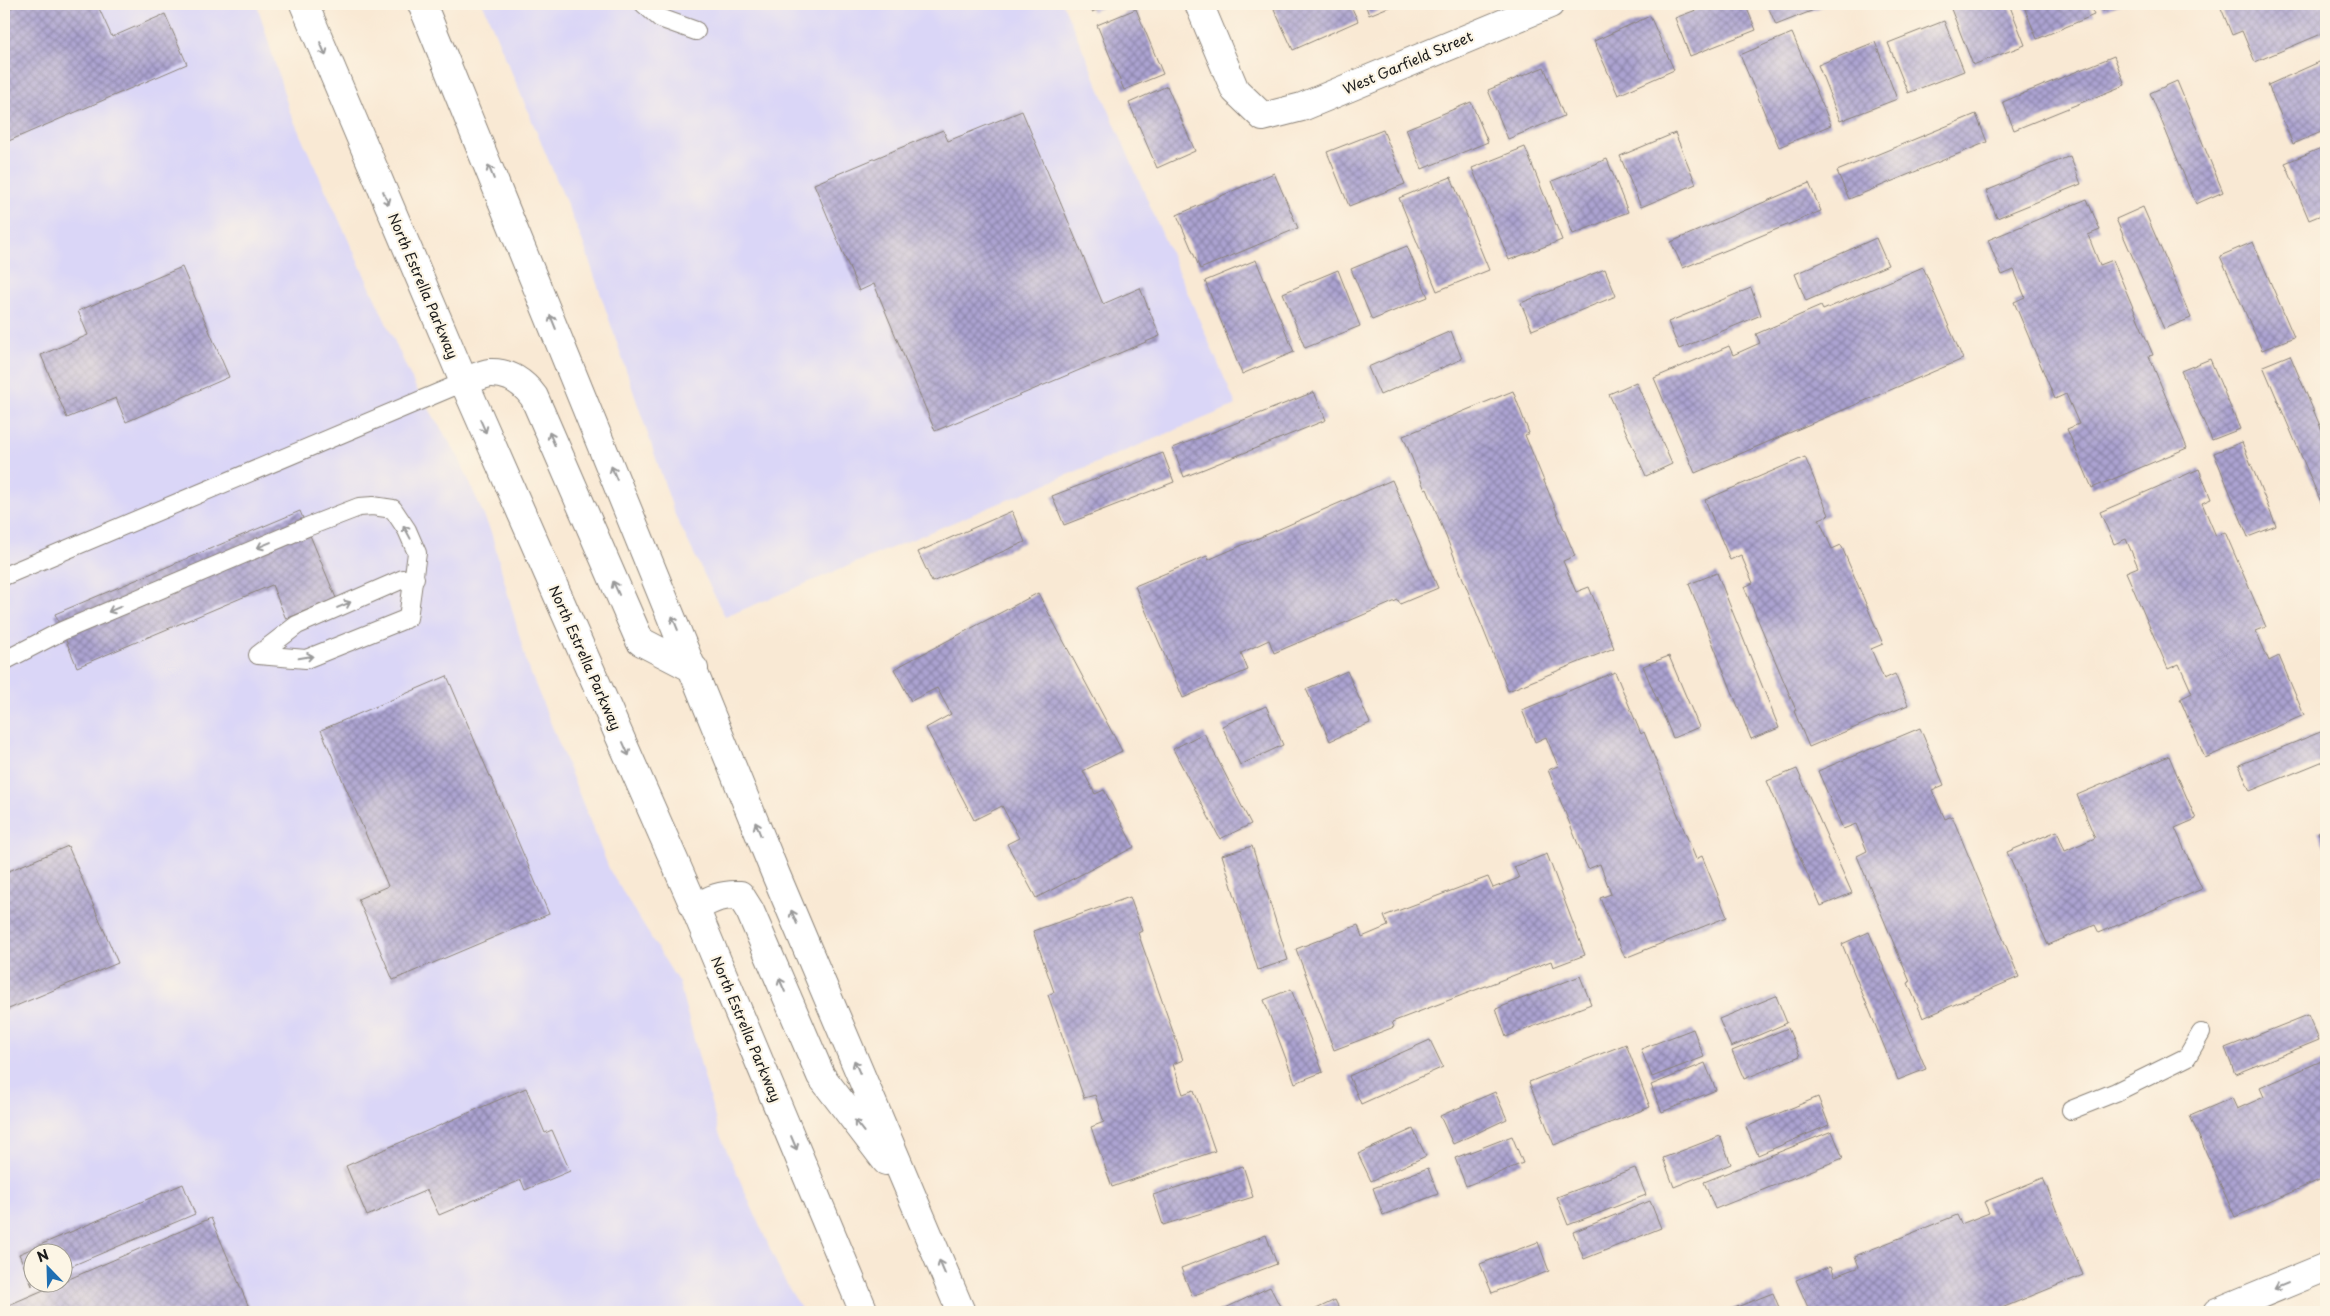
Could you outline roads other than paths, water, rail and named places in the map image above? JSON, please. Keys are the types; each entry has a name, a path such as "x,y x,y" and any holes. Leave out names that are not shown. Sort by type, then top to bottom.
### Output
{"main road":[{"name":"North Estrella Parkway","path":"304,4 464,382 695,908 858,1310"},
{"path":"422,4 694,668 776,875 961,1312"},
{"name":"West Garfield Street","path":"1199,4 1235,90 1263,117 1302,107 1550,4"},
{"path":"464,382 490,373 510,377 525,384 534,397 640,641 694,668"},
{"path":"695,908 711,899 728,894 740,896 750,911 821,1076 910,1192"},
{"path":"2217,1312 2326,1267"}],"lane":[{"path":"644,4 660,18 696,31"},
{"path":"4,576 464,382"},
{"path":"4,661 62,631 359,507 373,506 393,509 407,530 417,553 415,578 408,618 306,659 258,656 297,625 403,579 415,578"},
{"path":"2071,1110 2116,1092 2187,1056 2201,1033"}]}
